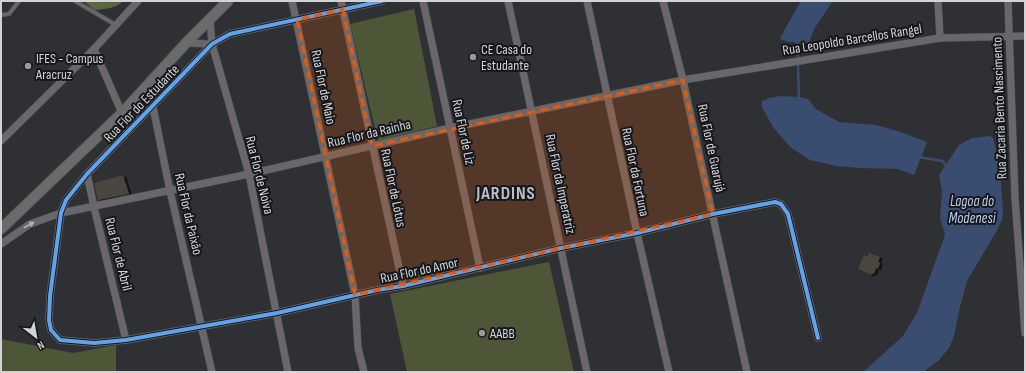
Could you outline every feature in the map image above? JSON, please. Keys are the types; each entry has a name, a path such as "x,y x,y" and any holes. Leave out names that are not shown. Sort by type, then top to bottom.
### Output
{"main road":[{"path":"1,229 122,113 186,43 228,1"}],"street":[{"path":"1,141 94,49 138,1"},
{"name":"Rua Flor de Maio","path":"292,1 355,295 358,348 364,372"},
{"name":"Rua Flor de Lótus","path":"341,1 403,286"},
{"name":"Rua Flor do Estudante","path":"60,340 51,330 49,320 50,296 61,213 66,200 87,174 212,44 230,34 382,1"},
{"name":"Rua Flor de Liz","path":"423,1 480,268"},
{"name":"Rua Flor da Imperatriz","path":"508,1 587,372"},
{"name":"Rua Flor da Fortuna","path":"587,1 636,233 669,372"},
{"name":"Rua Flor de Guarujá","path":"663,1 684,80 747,372"},
{"path":"938,1 940,38"},
{"name":"Rua Zacaria Bento Nascimento","path":"1008,1 1015,198 1024,285 1025,333"},
{"name":"Rua Flor de Noiva","path":"210,20 212,44 249,174 288,372"},
{"name":"Rua Leopoldo Barcellos Rangel","path":"684,80 940,38 1025,36"},
{"path":"186,43 212,44"},
{"path":"94,49 122,113"},
{"name":"Rua Flor da Rainha","path":"1,244 30,224 61,213 249,174 450,128 684,80"},
{"name":"Rua Flor da Paixão","path":"153,107 170,190 212,372"},
{"name":"Rua Flor de Abril","path":"87,174 126,340"},
{"name":"Rua Flor do Amor","path":"60,340 94,343 126,340 277,313 355,295 403,286 561,248 636,233 713,214 770,203 781,204 788,214 818,338"}],"lane":[{"path":"1,15 9,14 19,1"},
{"path":"75,1 116,25"}],"highlighted area":[{"path":"343,9 372,146 683,80 713,214 355,295 297,20"}],"green space":[{"path":"84,1 123,1 113,7 94,10"},
{"path":"414,9 437,126 378,141 350,24"},
{"name":"AABB","path":"549,262 574,372 407,372 390,294"},
{"path":"1,339 73,353 116,345 116,372 1,372"}],"water":[{"path":"801,1 833,1 814,29 809,43 789,42 780,39 785,29"},
{"path":"780,96 808,99 816,109 839,122 876,125 901,132 927,142 914,175 898,169 836,166 810,160 790,147 773,127 762,107 762,101"},
{"name":"Lagoa do Modenesi","path":"990,136 993,138 1000,167 1003,212 1002,220 967,281 954,336 949,348 939,360 923,372 863,372 903,336 917,313 945,235 940,218 942,191 939,175 959,145 972,138"}],"building":[{"path":"123,175 129,194 98,200 94,183"},
{"path":"869,253 880,257 878,269 876,268 874,274 872,273 871,275 858,269 864,255 868,257"}],"waterway":[{"path":"797,40 798,57"},
{"path":"798,64 799,99"},
{"path":"918,157 943,161 947,168"}],"cycle path":[{"path":"382,1 230,34 212,44 87,174 66,200 61,213 50,296 49,320 51,330 60,340 94,343 126,340 277,313 377,290 403,286 561,248 637,233 713,214 775,202 781,204 788,214 818,338"}],"place":[{"name":"CE Casa do Estudante","path":"473,57"},
{"name":"IFES - Campus Aracruz","path":"28,66"},
{"name":"AABB","path":"482,333"}],"district":[{"name":"JARDINS","path":"506,193"}]}
